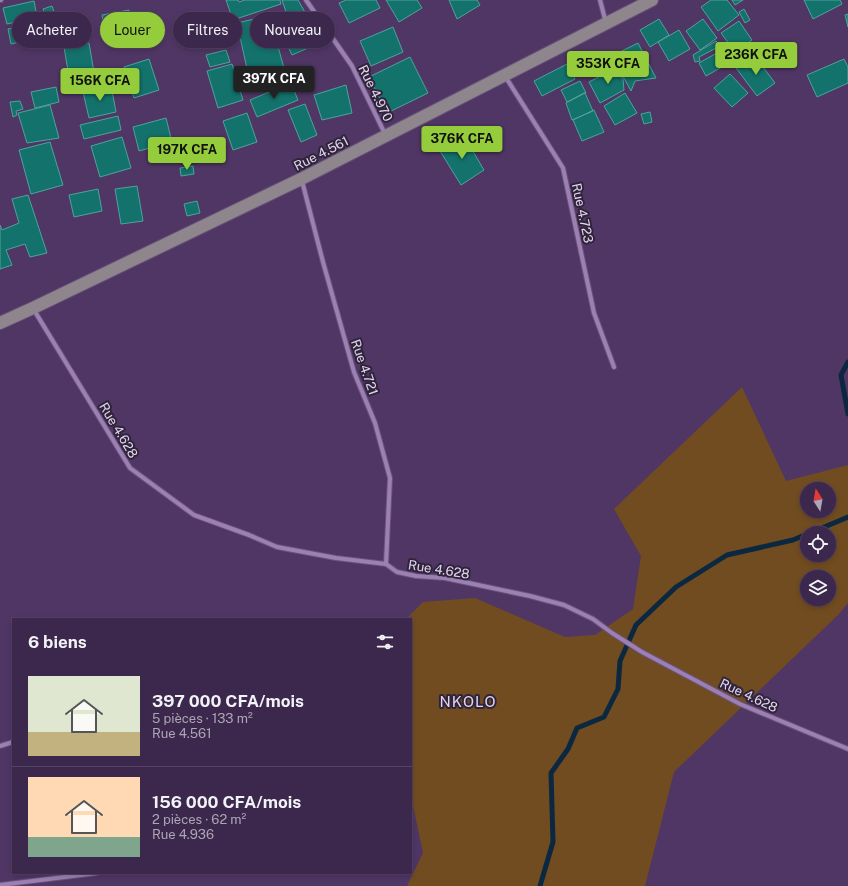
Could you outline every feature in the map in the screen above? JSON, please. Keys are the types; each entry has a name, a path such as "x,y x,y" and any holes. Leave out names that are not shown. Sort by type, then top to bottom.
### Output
{"main road":[{"name":"Rue 4.561","path":"0,323 301,179 652,0"}],"street":[{"name":"Rue 4.970","path":"306,0 352,66 386,136"},
{"path":"600,0 606,24"},
{"name":"Rue 4.723","path":"504,76 563,168 594,313 614,367"},
{"name":"Rue 4.721","path":"301,179 354,372 375,423 390,478 386,564"},
{"name":"Rue 4.628","path":"33,308 130,468 194,515 277,547 336,558 386,564 397,572 416,576 445,578 530,596 564,605 593,619 642,652 740,704 848,749"},
{"path":"0,746 12,742"},
{"path":"0,885 89,874"}],"shaded area":[{"path":"742,387 786,481 848,465 848,603 838,615 674,772 645,886 407,886 423,853 412,801 412,618 407,618 423,602 475,598 565,637 595,635 633,609 641,556 614,509"}],"building":[{"path":"226,0 238,0 239,2 245,0 280,0 281,4 257,12 250,12 250,14 242,17 242,12 230,12"},
{"path":"282,0 298,0 305,12 286,12"},
{"path":"346,0 376,0 380,8 349,23 339,3"},
{"path":"386,0 417,0 422,8 399,22"},
{"path":"449,0 477,0 480,5 457,19"},
{"path":"711,0 727,0 739,15 718,31 701,7"},
{"path":"732,0 743,0 735,5"},
{"path":"804,0 840,0 842,4 813,19"},
{"path":"34,1 36,12 12,12 12,23 7,24 3,8"},
{"path":"52,6 54,12 44,12 43,9"},
{"path":"744,9 750,20 745,23 739,12"},
{"path":"129,10 129,12 118,12"},
{"path":"848,14 848,27 845,15"},
{"path":"659,19 669,35 650,47 640,30"},
{"path":"703,19 717,38 700,50 686,31"},
{"path":"250,20 250,48 278,48 284,68 249,78 242,46 242,22"},
{"path":"739,21 752,40 735,52 721,33"},
{"path":"393,27 403,52 371,66 360,41"},
{"path":"12,28 12,44 11,44 8,29"},
{"path":"679,30 690,49 669,61 658,42"},
{"path":"716,41 720,46 699,57 700,61 695,62 693,55"},
{"path":"638,43 656,78 635,81 631,91 612,56"},
{"path":"729,46 736,59 706,76 699,63"},
{"path":"64,48 90,48 95,78 70,83"},
{"path":"289,48 308,48 292,55"},
{"path":"226,50 230,62 210,67 206,55"},
{"path":"597,54 606,69 597,74 588,59"},
{"path":"754,55 775,83 757,96 736,68"},
{"path":"410,57 428,93 387,113 369,77"},
{"path":"149,59 159,90 134,98 124,67"},
{"path":"844,59 848,67 848,83 817,97 807,75"},
{"path":"232,64 243,100 218,108 207,71"},
{"path":"567,64 575,79 542,96 534,81"},
{"path":"616,69 623,79 624,90 600,103 589,82"},
{"path":"730,74 748,93 732,107 714,88"},
{"path":"580,81 586,93 567,102 561,90"},
{"path":"291,83 298,100 257,117 250,100"},
{"path":"111,85 116,112 89,118 83,92"},
{"path":"346,85 352,113 322,120 314,95"},
{"path":"56,87 59,102 35,108 31,92"},
{"path":"585,93 593,111 572,120 566,103"},
{"path":"625,93 637,113 615,125 604,106"},
{"path":"20,101 23,109 16,111 17,115 13,117 10,102"},
{"path":"305,104 317,135 301,142 288,110"},
{"path":"50,105 59,138 27,143 18,113"},
{"path":"594,110 604,132 582,141 573,120"},
{"path":"650,112 652,122 644,124 641,114"},
{"path":"247,113 257,142 233,150 223,121"},
{"path":"118,116 121,130 84,139 80,125"},
{"path":"166,118 172,142 139,151 133,127"},
{"path":"464,136 484,170 461,185 440,151"},
{"path":"122,137 131,168 100,177 91,146"},
{"path":"50,142 63,185 31,194 19,150"},
{"path":"193,166 194,174 181,176 180,168"},
{"path":"137,186 143,221 121,224 115,189"},
{"path":"98,189 102,211 74,217 69,195"},
{"path":"28,195 47,253 30,257 25,244 6,250 12,265 0,269 0,225 2,230 19,223 12,199"},
{"path":"197,201 200,213 187,216 184,204"}],"waterway":[{"path":"848,362 841,375 848,414"},
{"path":"827,526 848,517"},
{"path":"540,886 553,842 551,773 568,749 577,728 604,717 618,689 620,661 636,625 676,587 727,555 793,540 800,537"}],"district":[{"name":"NKOLO","path":"468,702"}]}
